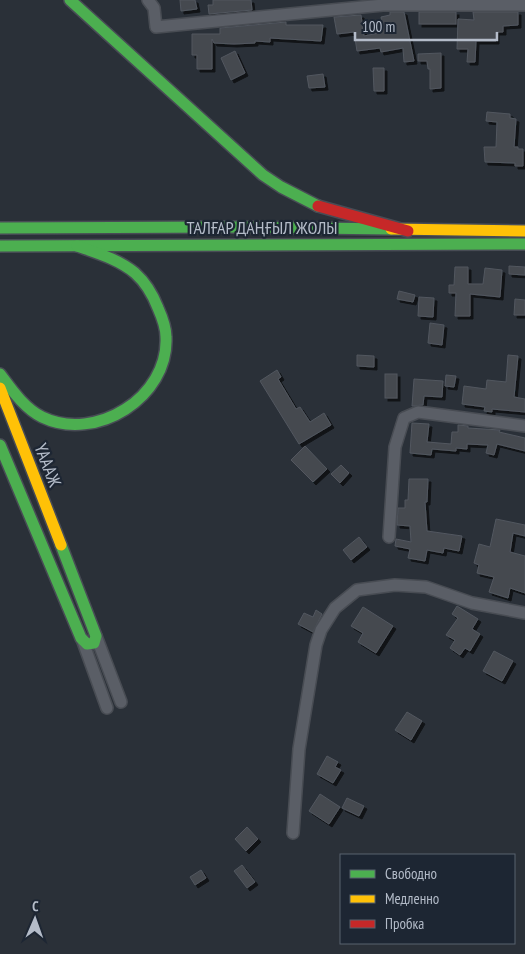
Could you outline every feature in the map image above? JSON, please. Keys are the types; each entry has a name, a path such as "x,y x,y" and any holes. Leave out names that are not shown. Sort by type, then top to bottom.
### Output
{"main road":[{"path":"70,0 228,145 269,179 317,206 408,230 525,231"},
{"name":"ТАЛҒАР ДАҢҒЫЛ ЖОЛЫ","path":"0,228 226,227 408,230"},
{"name":"ТАЛҒАР ДАҢҒЫЛ ЖОЛЫ","path":"0,246 525,244"},
{"path":"0,374 16,396 27,407 48,420 72,424 101,422 120,414 140,400 153,384 162,364 166,340 160,312 149,290 133,271 117,262 77,246"},
{"name":"ҮАААЖ","path":"0,388 96,636"},
{"name":"ҮАААЖ","path":"0,445 81,638"},
{"path":"81,638 87,644 94,644 96,636"}],"street":[{"path":"148,0 154,8 156,27 383,5 525,5"},
{"path":"389,537 395,446 404,418 418,412 525,426"},
{"path":"293,833 299,750 316,645 321,630 335,608 357,590 395,585 426,586 472,603 525,613"},
{"path":"96,636 121,702"},
{"path":"81,638 107,708"}],"building":[{"path":"180,0 195,0 197,9 181,11"},
{"path":"213,0 251,0 252,10 209,14 208,5 213,5"},
{"path":"390,12 404,12 414,61 404,62 403,48 381,52 380,48 357,51 354,32 337,34 334,17 361,15 364,36 379,33 379,30 383,29 381,17 390,15"},
{"path":"419,12 456,12 456,24 419,24"},
{"path":"473,12 518,12 518,25 503,26 503,32 496,32 496,41 476,41 475,62 467,62 468,49 457,49 458,19 474,20"},
{"path":"286,22 286,25 323,25 321,41 270,38 270,42 255,41 255,43 234,44 214,43 212,39 212,69 197,69 197,55 192,55 192,34 220,34 220,28"},
{"path":"235,51 245,73 231,80 221,58"},
{"path":"441,53 441,88 430,89 430,69 428,69 427,61 418,61 418,54"},
{"path":"373,68 384,68 384,91 374,91"},
{"path":"323,74 325,87 309,88 307,76"},
{"path":"487,112 510,114 510,118 516,119 514,147 523,149 523,166 515,166 515,163 485,162 484,147 496,147 497,122 486,121"},
{"path":"509,266 525,267 525,275 509,274"},
{"path":"455,267 468,267 468,284 483,284 485,268 502,270 500,297 470,294 470,316 455,316 456,293 449,293 449,285 454,285"},
{"path":"399,291 415,295 413,302 397,299"},
{"path":"419,297 434,298 433,317 418,316"},
{"path":"515,299 525,300 525,315 514,315"},
{"path":"430,323 444,325 442,345 428,343"},
{"path":"357,355 374,356 374,367 357,366"},
{"path":"508,355 518,356 514,397 525,399 525,412 492,409 492,412 484,411 485,407 462,404 464,386 486,389 487,380 506,382"},
{"path":"277,370 281,377 278,379 296,409 300,407 310,422 324,413 331,425 299,444 260,381"},
{"path":"385,374 397,374 397,398 385,398"},
{"path":"446,375 456,376 454,387 445,386"},
{"path":"414,379 443,381 442,397 424,396 423,405 412,406"},
{"path":"412,423 429,424 427,442 451,444 452,432 458,432 458,425 468,426 468,428 500,430 499,432 525,438 525,451 497,444 494,455 486,453 488,445 467,444 467,449 456,448 456,451 432,449 431,455 410,453"},
{"path":"305,446 327,469 313,482 291,460"},
{"path":"341,465 349,473 340,483 331,474"},
{"path":"409,479 428,479 427,502 425,502 427,531 462,536 459,551 444,548 443,553 427,550 425,561 408,558 410,549 395,546 396,539 411,542 410,526 397,525 398,508 405,508 405,500 408,500"},
{"path":"496,519 525,525 525,536 513,533 510,552 525,556 525,593 510,588 508,598 489,592 494,577 477,573 479,565 474,563 479,544 490,547"},
{"path":"359,537 367,547 351,560 343,550"},
{"path":"457,606 478,619 472,629 480,634 470,651 465,648 460,655 450,648 455,640 446,635 458,618 452,614"},
{"path":"363,607 393,626 376,653 358,642 363,633 351,626"},
{"path":"316,610 322,614 313,632 298,624 304,613 313,617"},
{"path":"494,651 513,661 502,681 483,671"},
{"path":"407,712 422,721 411,740 395,730"},
{"path":"327,756 338,762 335,767 341,770 333,783 317,774"},
{"path":"320,794 340,807 329,824 309,811"},
{"path":"347,798 364,806 359,816 342,808"},
{"path":"247,827 258,839 246,851 235,839"},
{"path":"242,865 255,882 247,888 234,871"},
{"path":"201,870 206,878 195,885 190,877"}],"traffic: fast":[{"path":"70,0 263,175 281,187 318,206"},
{"path":"0,228 226,227 391,229"},
{"path":"0,246 525,244"},
{"path":"0,374 19,398 42,417 63,423 85,424 106,419 125,409 142,396 155,378 164,359 166,333 162,318 151,294 139,277 122,264 77,246"},
{"path":"0,445 81,638 87,644 94,643 96,636 61,545"}],"traffic: slow":[{"path":"391,229 525,231"},
{"path":"0,388 61,545"}],"traffic: jam":[{"path":"318,206 408,231"}]}
